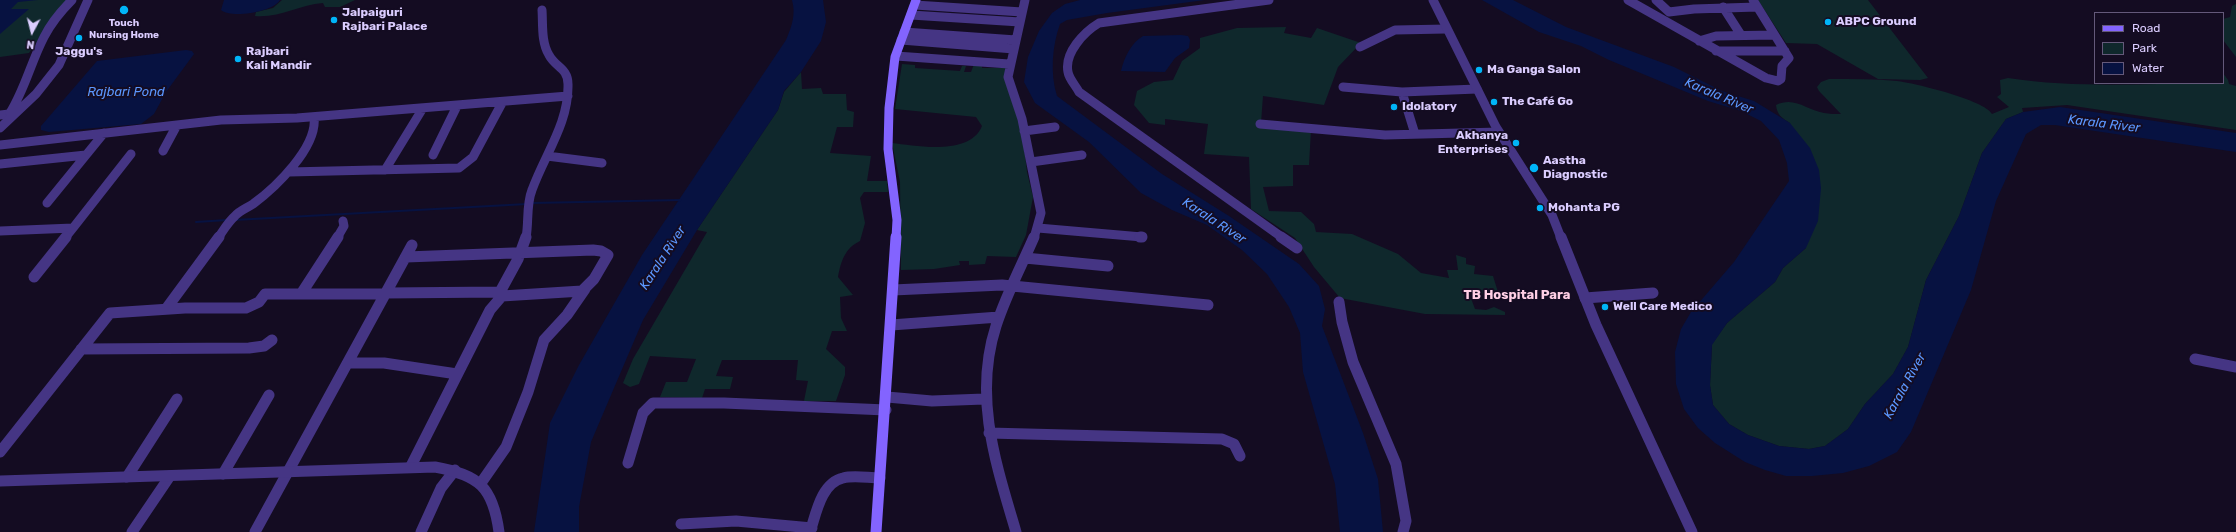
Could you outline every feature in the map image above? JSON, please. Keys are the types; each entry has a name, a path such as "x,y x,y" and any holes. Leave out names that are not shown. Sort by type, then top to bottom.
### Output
{"main road":[{"path":"876,532 887,397 897,214 889,163 888,135 896,56 902,36 916,2"}],"street":[{"path":"0,128 5,115 22,95 44,36 60,13 72,0"},
{"path":"0,128 30,100 55,70 67,49 82,9 88,0"},
{"path":"1016,532 989,433 984,399 985,371 999,317 1038,228 1041,205 1022,119 1010,90 1008,77 1009,64 1015,45 1025,0"},
{"path":"1269,0 1099,23 1083,35 1071,57 1068,73 1079,92 1297,248"},
{"path":"1432,0 1499,132 1552,215 1585,298 1692,532"},
{"path":"1628,0 1766,78 1776,81 1781,79 1782,66 1788,58 1755,3 1670,12 1656,0"},
{"path":"916,2 1021,17"},
{"path":"1723,7 1741,34"},
{"path":"411,466 490,310 501,294 519,255 526,239 527,210 531,195 558,132 568,96 567,73 564,67 549,57 546,50 542,10"},
{"path":"911,15 1021,17"},
{"path":"1360,47 1395,30 1446,29"},
{"path":"1699,41 1716,36 1741,34 1774,35"},
{"path":"902,36 1015,45"},
{"path":"1716,51 1785,51"},
{"path":"896,56 1009,64"},
{"path":"1343,86 1402,92 1477,89"},
{"path":"1402,92 1415,134"},
{"path":"0,145 235,119 314,117 502,103 568,96"},
{"path":"289,172 451,169 464,165 473,157 502,103"},
{"path":"433,155 457,106"},
{"path":"385,170 423,108"},
{"path":"166,310 235,215 253,204 289,172 309,141 315,125 314,117"},
{"path":"1260,124 1357,133 1415,134 1499,132"},
{"path":"163,151 177,125"},
{"path":"1024,131 1056,127"},
{"path":"47,203 104,134"},
{"path":"1030,160 1072,151"},
{"path":"34,277 131,154"},
{"path":"0,164 86,155"},
{"path":"1030,160 1082,155"},
{"path":"547,156 602,163"},
{"path":"301,294 342,230 344,226 343,221"},
{"path":"0,231 74,228"},
{"path":"1038,228 1142,237"},
{"path":"254,532 412,245"},
{"path":"406,257 519,255 587,251 606,253 606,259 586,289 567,315 544,340 528,392 506,447 481,483"},
{"path":"1025,258 1108,266"},
{"path":"893,290 984,284 1208,305"},
{"path":"0,452 25,416 82,349 110,313 246,308 259,302 265,294 501,294 564,293 586,289"},
{"path":"1585,298 1653,293"},
{"path":"1339,302 1344,333 1351,355 1395,459 1406,521 1402,532"},
{"path":"891,325 999,317"},
{"path":"82,349 249,348 264,346 272,340"},
{"path":"2195,359 2236,367"},
{"path":"348,363 384,363 457,374"},
{"path":"223,474 269,395"},
{"path":"887,397 932,401 984,399"},
{"path":"127,477 177,399"},
{"path":"628,463 643,413 653,403 724,403 886,410"},
{"path":"989,433 1222,439 1234,444 1238,448 1240,456"},
{"path":"0,481 170,476 411,466 455,470 472,476 481,483 488,492 495,506 499,532"},
{"path":"421,532 441,488 455,470"},
{"path":"132,532 170,476"},
{"path":"681,524 736,521 811,530 824,494 831,484 844,478 880,478"}],"green space":[{"path":"0,0 69,0 56,13 29,53 0,57"},
{"path":"282,0 355,0 340,7 325,7 323,3 273,15 255,16 256,12 273,8"},
{"name":"ABPC Ground","path":"1758,0 1868,0 1928,78 1920,80 1878,79 1817,44 1786,43"},
{"path":"2236,4 2236,57 2224,41 2224,19 2230,17 2232,6"},
{"path":"1286,27 1284,33 1311,38 1317,28 1361,43 1338,67 1324,105 1263,96 1261,123 1311,130 1309,165 1293,165 1293,186 1263,187 1269,211 1301,212 1314,224 1316,232 1352,234 1398,254 1421,273 1449,278 1447,270 1458,270 1456,255 1466,258 1466,264 1475,266 1474,274 1493,276 1498,292 1479,294 1472,301 1475,309 1486,310 1494,307 1505,312 1505,315 1425,314 1340,298 1314,267 1295,238 1251,209 1249,157 1204,154 1208,124 1165,119 1165,125 1149,123 1134,105 1137,91 1154,82 1173,80 1182,61 1200,48 1200,38 1237,28"},
{"path":"902,64 915,65 915,68 960,71 962,66 966,66 964,72 971,72 974,64 982,65 982,68 1006,68 1021,120 1027,172 1033,197 1026,235 1016,257 987,256 985,264 969,265 969,261 959,261 960,265 934,269 901,270 900,182 892,143 928,147 955,145 966,142 976,135 982,126 976,117 895,109"},
{"path":"801,72 802,89 821,88 823,94 846,94 847,110 854,112 853,127 837,127 830,153 871,156 867,181 887,181 888,192 864,192 860,198 865,223 860,241 847,251 842,260 839,271 838,277 853,295 840,297 841,318 847,331 832,331 826,349 845,367 845,375 836,401 804,401 808,381 796,380 798,360 722,360 716,376 733,377 730,389 705,389 702,398 660,397 666,382 687,382 696,359 650,356 639,384 630,387 623,383 633,359 707,232 697,230 778,110 784,92"},
{"path":"2224,74 2229,84 2236,86 2236,130 2067,105 2022,108 2023,112 2006,119 1982,153 1959,216 1926,280 1908,347 1893,374 1865,404 1848,429 1825,446 1809,449 1779,446 1748,435 1729,424 1713,405 1710,385 1712,344 1727,323 1775,282 1783,268 1806,248 1790,123 1780,116 1776,105 1789,102 1800,104 1824,113 1841,114 1817,87 1821,82 1829,79 1872,79 1906,82 1948,93 1977,103 1992,114 2009,107 1997,97 2001,94 2000,80 2008,78 2062,83 2116,85 2224,84"}],"water":[{"path":"0,0 38,0 18,2 11,9 29,9 0,34"},
{"path":"224,0 280,0 276,4 261,11 233,14 226,13 221,10"},
{"name":"Karala River","path":"792,0 823,0 826,22 821,41 801,72 784,91 778,110 697,230 643,320 591,442 579,507 579,532 534,532 550,423 579,365 642,255 786,40 793,20 794,10"},
{"name":"Karala River","path":"1080,0 1205,0 1107,13 1067,20 1060,24 1055,41 1053,60 1053,79 1057,96 1162,174 1229,216 1299,264 1319,286 1325,309 1322,326 1363,433 1378,479 1383,532 1340,532 1335,484 1303,372 1300,333 1289,307 1267,274 1242,250 1207,225 1172,210 1141,193 1089,142 1035,103 1024,82 1028,57 1039,31 1052,13 1065,4"},
{"name":"Karala River","path":"1482,0 1513,0 1566,27 1674,67 1722,91 1754,101 1790,123 1810,148 1819,170 1821,188 1818,221 1806,248 1783,268 1775,282 1727,323 1712,345 1710,385 1713,405 1729,424 1748,435 1779,446 1809,449 1825,446 1848,429 1865,404 1893,374 1908,347 1926,280 1959,216 1982,153 2006,119 2023,112 2060,107 2236,133 2236,152 2055,125 2041,125 2026,134 1996,201 1971,290 1911,432 1897,452 1869,466 1843,473 1812,476 1786,476 1745,462 1715,443 1698,428 1684,409 1676,384 1675,352 1681,329 1691,312 1734,262 1789,181 1787,163 1779,140 1761,121 1741,111 1708,101 1609,60 1581,46 1539,32"},
{"path":"1143,36 1188,36 1190,40 1189,48 1175,58 1165,72 1121,71 1129,51"},
{"name":"Rajbari Pond","path":"186,50 192,51 194,54 166,92 154,114 141,124 49,132 41,130 41,126 97,61"}],"waterway":[{"path":"532,203 681,200"},
{"path":"234,220 527,204"},
{"path":"196,222 227,220"}],"place":[{"name":"Touch Nursing Home","path":"124,10"},
{"name":"Jalpaiguri Rajbari Palace","path":"334,20"},
{"name":"ABPC Ground","path":"1828,22"},
{"name":"Jaggu's","path":"79,38"},
{"name":"Rajbari Kali Mandir","path":"238,59"},
{"name":"Ma Ganga Salon","path":"1479,70"},
{"name":"The Café Go","path":"1494,102"},
{"name":"Idolatory","path":"1394,107"},
{"name":"Akhanya Enterprises","path":"1516,143"},
{"name":"Aastha Diagnostic","path":"1534,168"},
{"name":"Mohanta PG","path":"1540,208"},
{"name":"Well Care Medico","path":"1605,307"}],"district":[{"name":"TB Hospital Para","path":"1517,295"}]}
